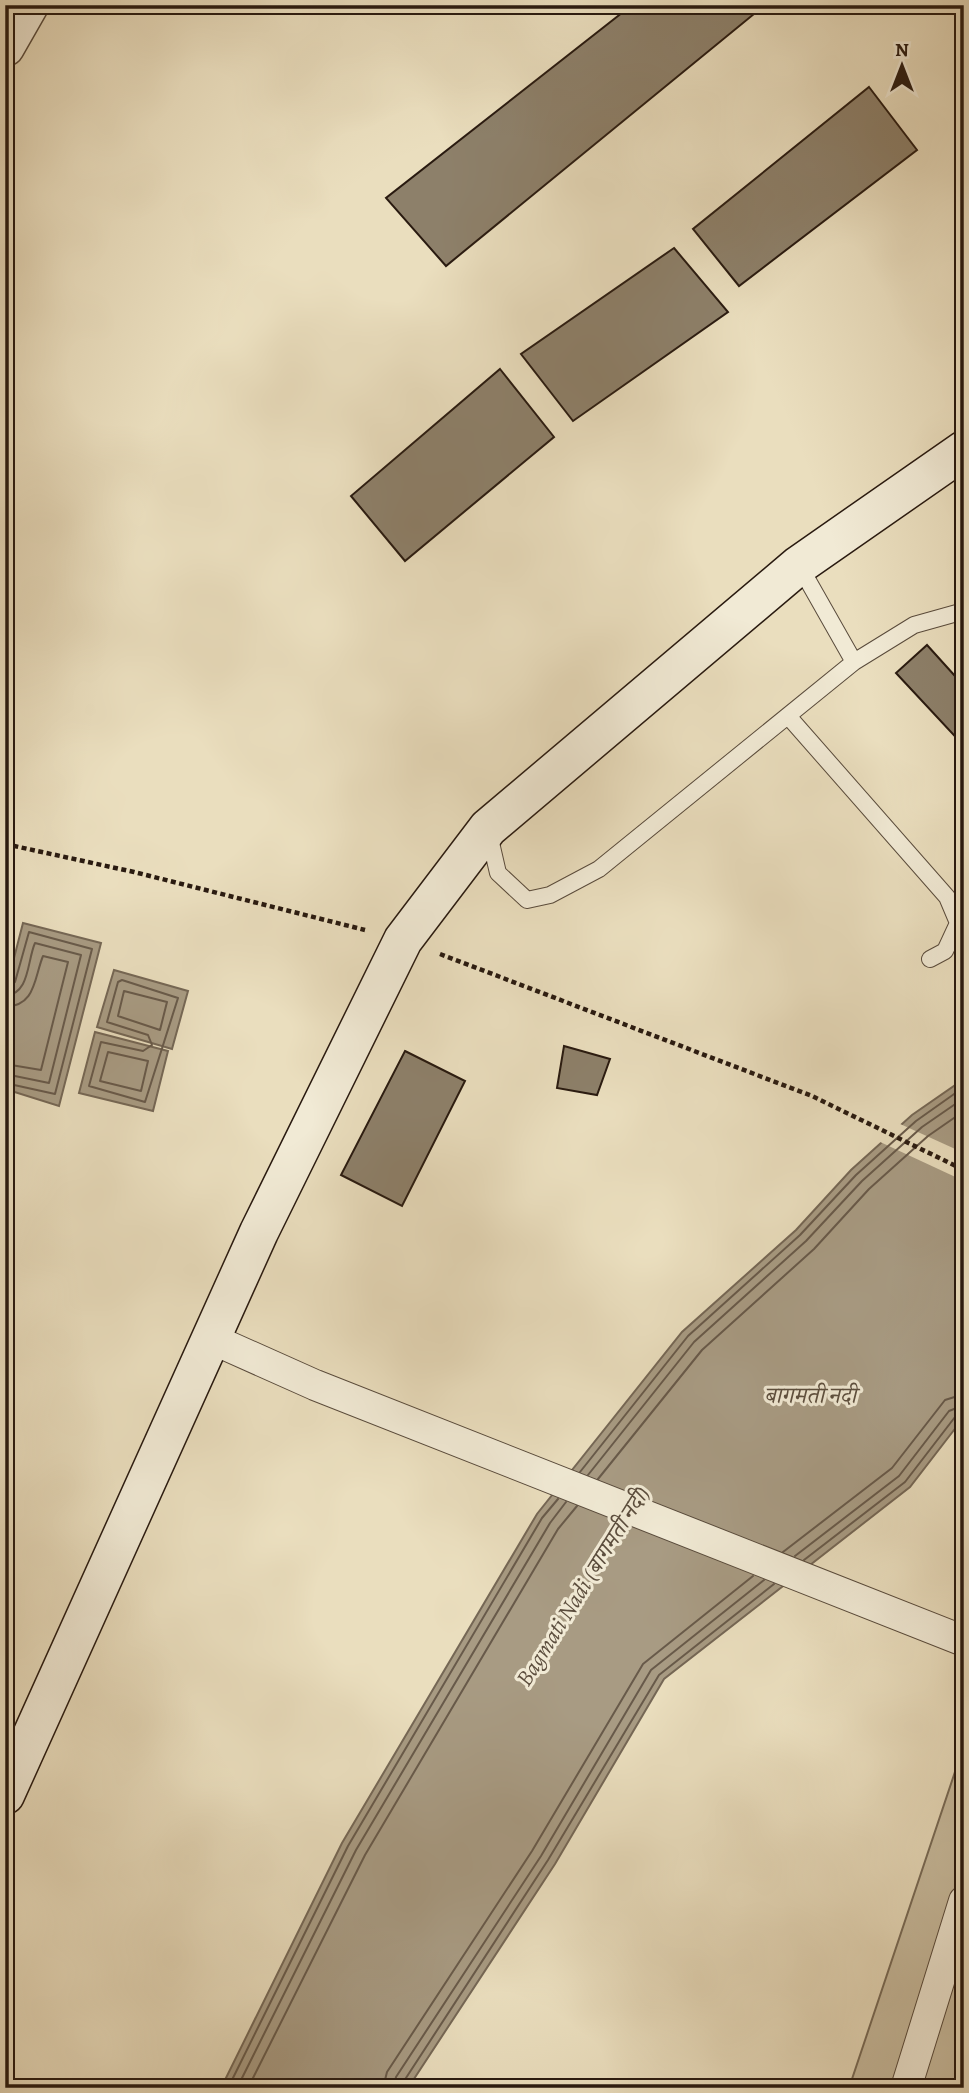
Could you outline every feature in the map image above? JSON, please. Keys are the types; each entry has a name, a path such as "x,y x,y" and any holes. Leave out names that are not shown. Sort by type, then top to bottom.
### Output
{"main road":[{"path":"5,47 29,5"},
{"path":"5,1795 259,1232 403,940 488,828 799,565 964,450"}],"street":[{"path":"212,1339 315,1385 964,1641"},
{"path":"906,2088 964,1901"}],"lane":[{"path":"799,565 854,662"},
{"path":"488,828 498,873 527,900 550,895 600,869 854,662 914,625 964,611"},
{"path":"788,716 947,897 958,923 945,951 930,959"}],"path":[{"path":"5,844 134,872 403,940 812,1096 964,1170"}],"shaded area":[{"path":"964,1745 964,2088 849,2088"}],"water":[{"path":"23,923 101,943 59,1106 5,1089 5,993"},
{"path":"114,970 188,991 172,1049 97,1027"},
{"path":"95,1032 168,1051 153,1111 79,1093"},
{"name":"बागमती नदी","path":"964,1079 964,1417 910,1487 664,1679 555,1864 408,2088 221,2088 342,1843 537,1514 682,1332 796,1230 851,1170 912,1115"}],"pier":[{"path":"898,1123 964,1153 964,1181 878,1141"}],"building":[{"path":"632,5 765,5 446,266 386,198"},
{"path":"869,87 917,150 739,286 693,229"},
{"path":"674,248 728,312 573,421 521,354"},
{"path":"500,369 554,437 405,561 351,496"},
{"path":"927,645 964,686 964,746 896,673"},
{"path":"564,1046 610,1059 597,1095 557,1088"},
{"path":"405,1051 465,1081 402,1206 341,1175"}],"water label":[{"name":"Bagmati Nadi (बागमती नदी)","path":"583,1586"}]}
